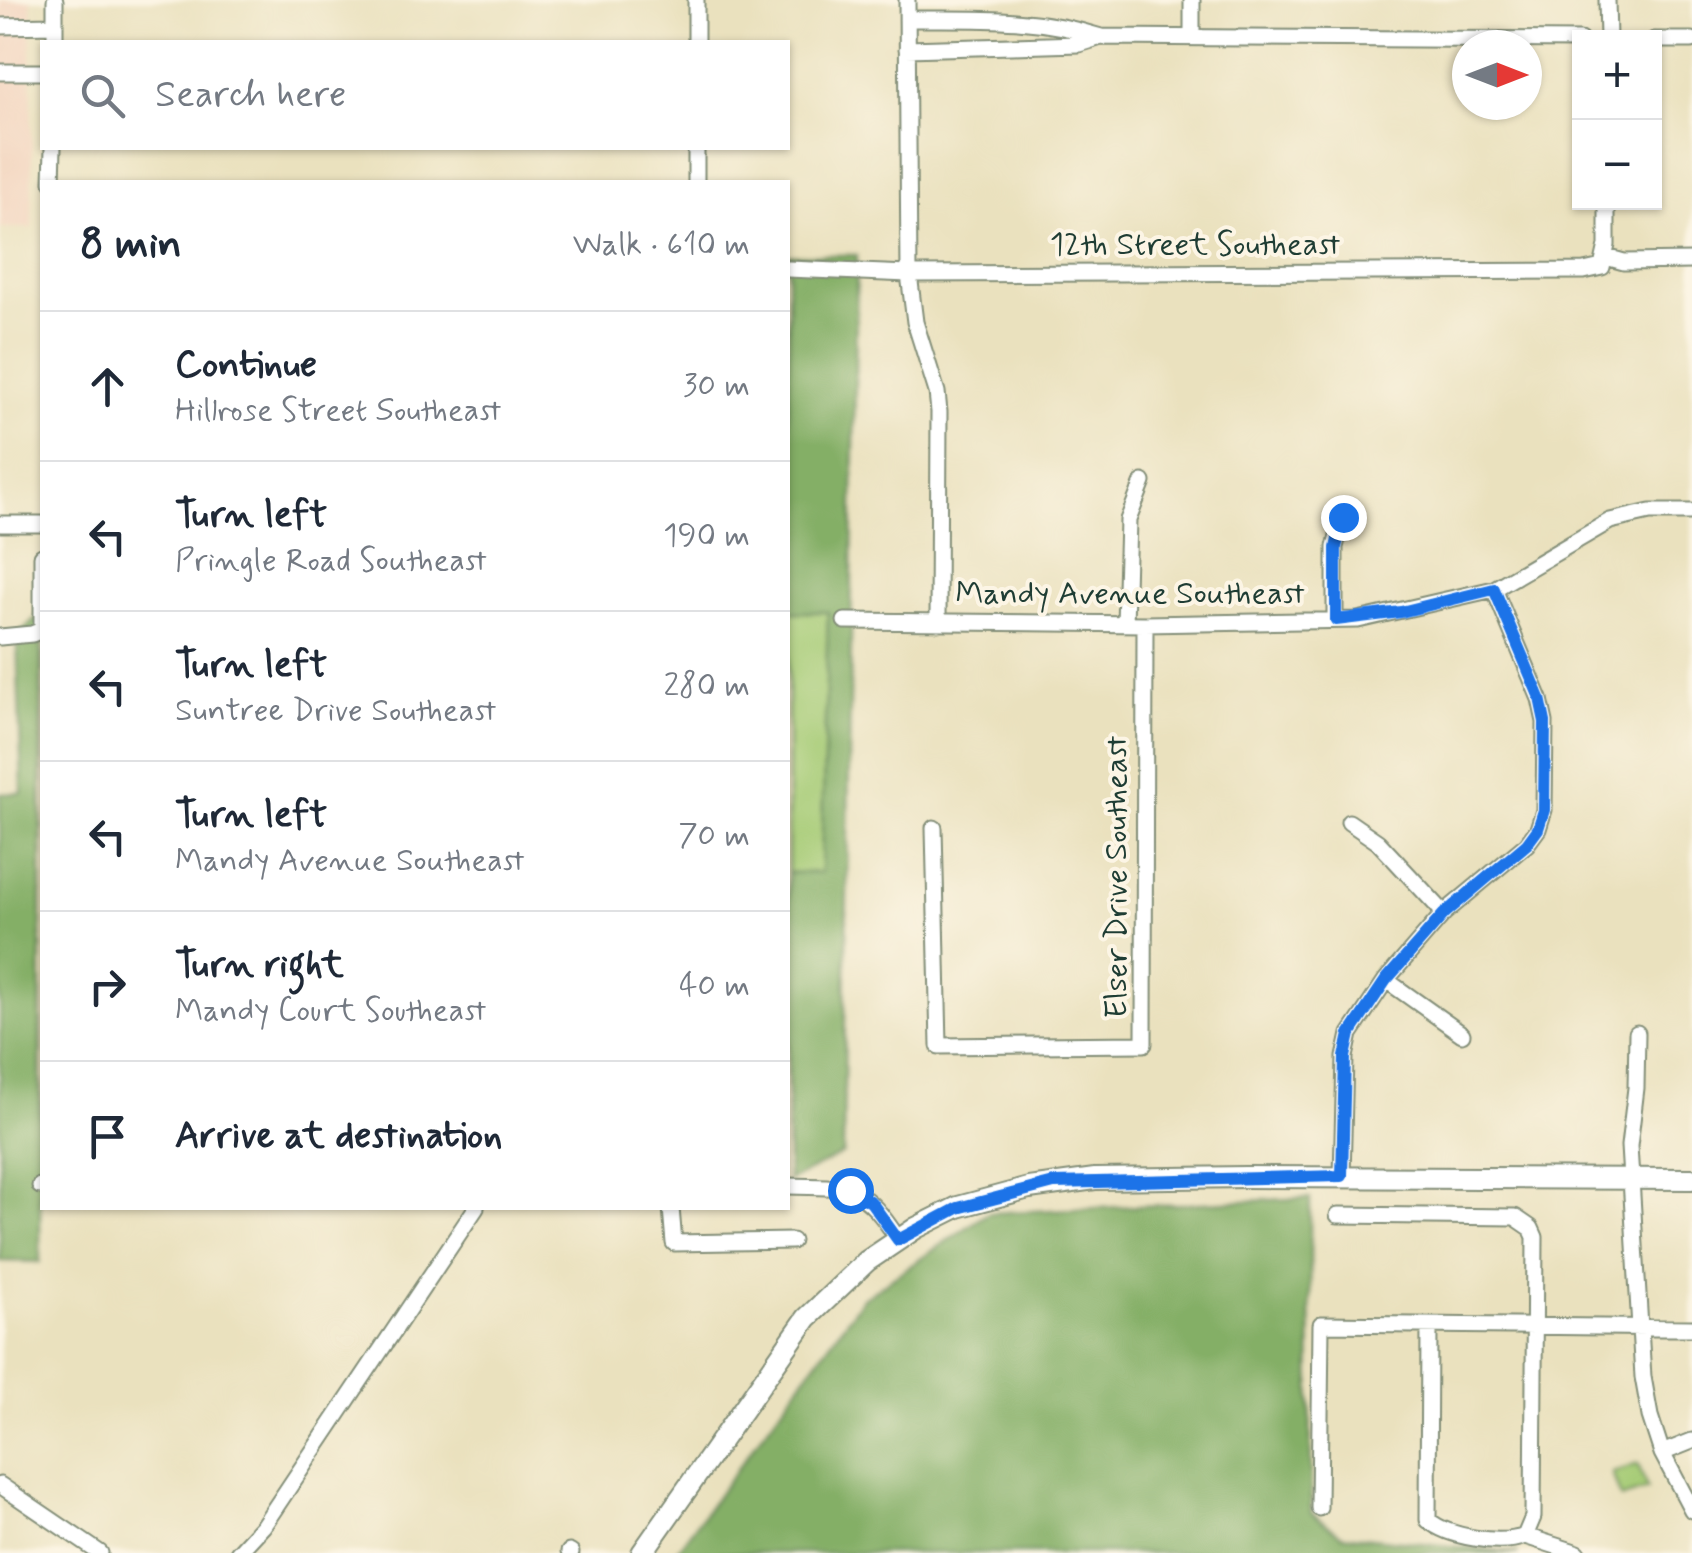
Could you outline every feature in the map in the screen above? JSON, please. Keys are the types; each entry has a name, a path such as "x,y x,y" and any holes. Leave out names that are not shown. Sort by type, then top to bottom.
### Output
{"main road":[{"path":"642,1553 807,1318 847,1278 898,1240 958,1208 1054,1183 1342,1176 1692,1179"}],"street":[{"path":"54,0 55,40"},
{"path":"696,0 696,40"},
{"path":"906,0 909,274 915,322 938,392 938,623"},
{"path":"1192,0 1192,37"},
{"path":"1607,0 1608,30"},
{"path":"906,19 1010,18 1101,37 1572,40"},
{"path":"0,26 54,25"},
{"path":"906,49 1080,44 1101,37"},
{"path":"1662,40 1692,40"},
{"path":"0,72 40,72"},
{"path":"52,180 53,150"},
{"path":"696,150 696,180"},
{"path":"1604,262 1607,210"},
{"name":"12th Street Southeast","path":"790,269 909,274 1564,271 1604,262 1692,261"},
{"path":"1125,624 1128,520 1143,482"},
{"name":"Mandy Avenue Southeast","path":"845,621 1145,624 1336,620 1401,612 1494,589 1610,521 1650,512 1692,512"},
{"path":"1336,620 1336,548 1343,517"},
{"path":"0,524 40,524"},
{"path":"1342,1176 1350,1034 1386,980 1444,914 1527,844 1538,829 1544,810 1545,722 1540,698 1494,589"},
{"name":"Elser Drive Southeast","path":"934,828 939,1046 1144,1044 1145,624"},
{"path":"0,636 40,631"},
{"path":"1350,822 1378,842 1444,914"},
{"path":"1386,980 1462,1034"},
{"path":"1637,1033 1629,1146 1634,1179 1638,1328 1650,1416 1662,1454 1692,1510"},
{"path":"790,1186 850,1190 871,1202 898,1240"},
{"path":"238,1553 262,1526 475,1210"},
{"path":"671,1210 674,1243 792,1240"},
{"path":"1338,1215 1515,1217 1524,1221 1534,1237 1533,1517 1525,1536"},
{"path":"1320,1508 1321,1324 1692,1328"},
{"path":"1429,1326 1428,1520 1451,1534 1509,1540 1525,1536 1578,1553"},
{"path":"1662,1454 1692,1441"},
{"path":"0,1485 100,1553"}],"shaded area":[{"path":"0,0 31,0 32,228 0,228"}],"green space":[{"path":"790,255 857,255 843,1154 790,1180 790,873 821,872 828,612 790,612"},
{"path":"790,612 828,612 821,873 790,873"},
{"path":"40,614 40,1262 0,1261 0,794 22,793 17,636"},
{"path":"1310,1198 1311,1513 1342,1535 1519,1553 675,1553 863,1298 988,1213"},
{"path":"1638,1464 1647,1489 1621,1498 1612,1473"}],"route":[{"path":"850,1190 871,1202 898,1240 958,1208 1054,1183 1342,1176 1345,1057 1350,1034 1386,980 1444,914 1527,844 1538,829 1544,810 1545,722 1540,698 1494,589 1401,612 1336,620 1336,548 1343,517"}]}
